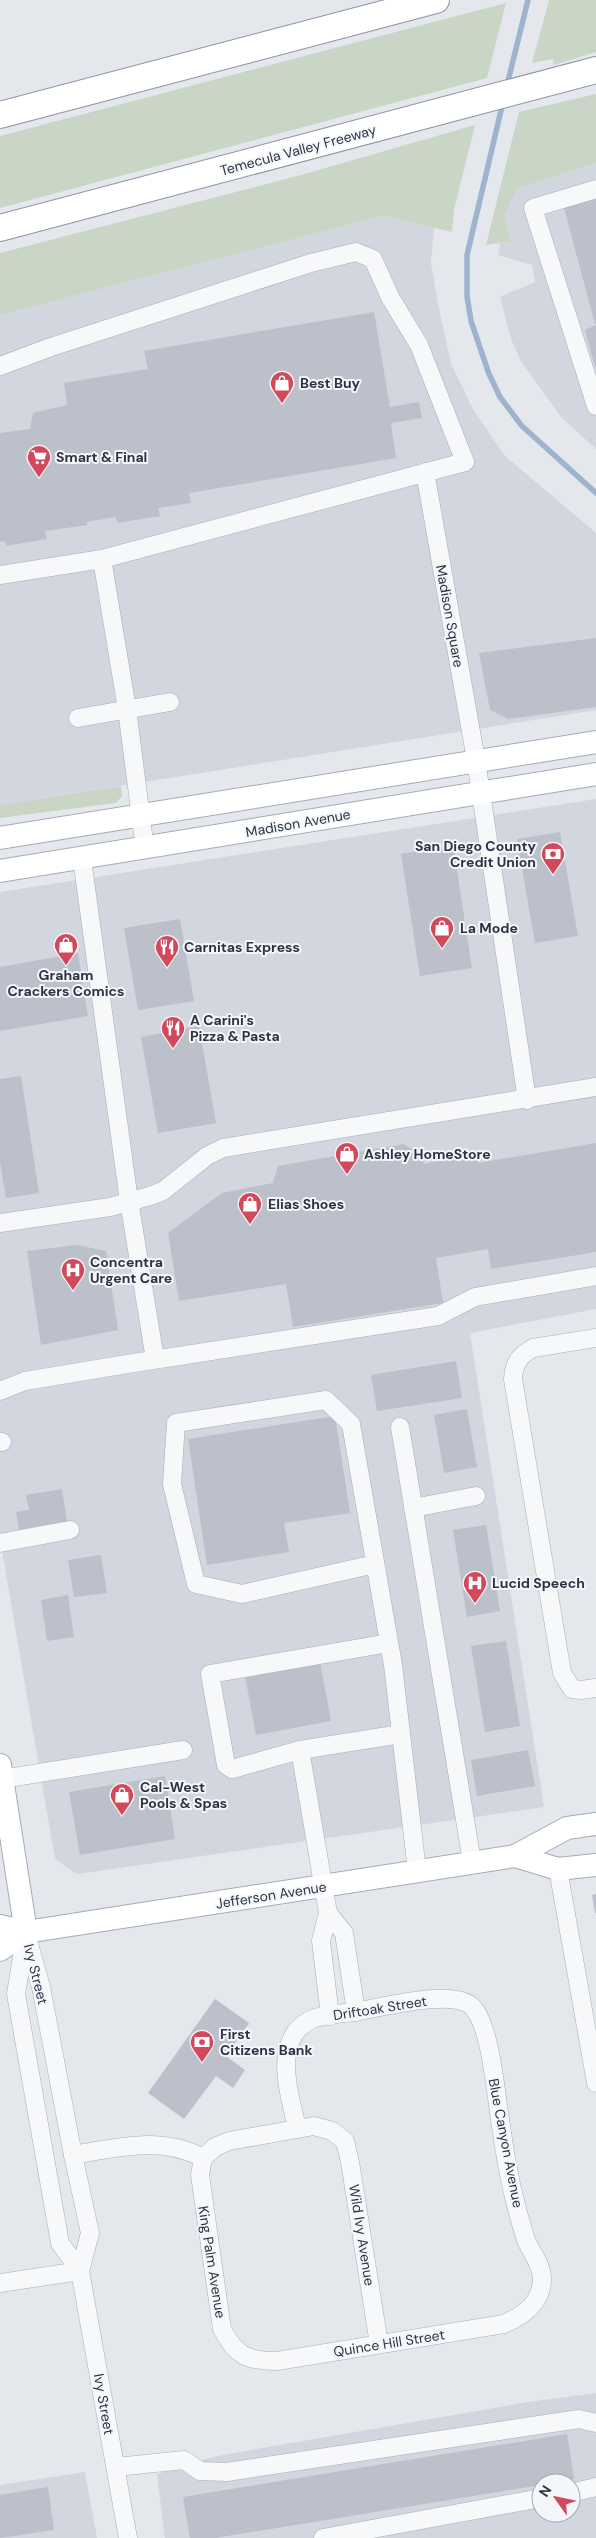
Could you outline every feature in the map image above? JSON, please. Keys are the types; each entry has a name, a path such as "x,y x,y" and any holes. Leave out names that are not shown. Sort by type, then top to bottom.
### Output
{"highway":[{"path":"0,115 436,0"},
{"name":"Temecula Valley Freeway","path":"0,228 596,70"}],"main road":[{"path":"0,838 596,742"},
{"name":"Madison Avenue","path":"0,871 596,774"},
{"path":"1,1772 26,1932"},
{"name":"Jefferson Avenue","path":"0,1926 26,1932 515,1856 567,1828 596,1824"},
{"name":"Jefferson Avenue","path":"515,1856 558,1869 596,1865"},
{"name":"Jefferson Avenue","path":"0,1950 26,1932"}],"street":[{"path":"596,188 533,208 596,406"},
{"path":"0,366 51,347 311,263 356,252 373,260 390,297 419,345 465,462 102,559 0,575"},
{"name":"Madison Square","path":"425,472 476,760 527,1100"},
{"path":"102,559 127,710 145,848"},
{"path":"78,718 170,702"},
{"path":"82,859 129,1202 156,1360"},
{"path":"0,1223 129,1202 164,1191 207,1156 223,1148 527,1100 596,1087"},
{"path":"0,1391 25,1381 438,1316 475,1297 596,1276"},
{"path":"596,1338 534,1348 524,1353 514,1367 513,1379 562,1673 572,1689 596,1688"},
{"path":"375,1564 242,1594 196,1584 172,1484 176,1423 326,1400 351,1424 389,1643 417,1871"},
{"path":"400,1426 472,1862"},
{"path":"413,1508 476,1496"},
{"path":"0,1543 70,1530"},
{"path":"389,1643 210,1674 226,1765 232,1769 300,1750 401,1734"},
{"path":"1,1772 183,1750"},
{"path":"300,1750 328,1913 320,1941 330,2016"},
{"path":"558,1869 596,2083"},
{"path":"328,1913 344,1934 356,2012"},
{"name":"Ivy Street","path":"26,1932 41,1987 72,2155 90,2233 80,2271"},
{"name":"Ivy Street","path":"26,1932 16,1994 60,2243 80,2271 128,2538"},
{"path":"324,1968 349,1966"},
{"name":"Driftoak Street","path":"297,2128 287,2073 287,2051 296,2032 311,2019 426,2000 448,1999 468,2004"},
{"name":"Blue Canyon Avenue","path":"468,2004 481,2018 487,2037 505,2153 516,2204 527,2240 542,2277 537,2300 528,2309"},
{"name":"Wild Ivy Avenue","path":"297,2128 314,2126 332,2132 344,2141 350,2162 379,2344"},
{"path":"72,2155 158,2144 179,2148 203,2158 215,2147 229,2140 297,2128"},
{"name":"King Palm Avenue","path":"203,2158 201,2184 222,2329 230,2344 246,2357"},
{"path":"0,2283 80,2271"},
{"name":"Quince Hill Street","path":"246,2357 256,2361 276,2361 504,2324 523,2315 528,2309"},
{"path":"116,2467 184,2460 200,2470 227,2472 579,2419 596,2423"},
{"path":"581,2491 596,2487"},
{"path":"323,2538 531,2500"}],"shaded area":[{"path":"596,163 596,449 561,417 521,361 511,339 500,297 535,282 532,265 498,255 500,243 511,241 504,216 518,188"},
{"path":"383,216 434,228 431,263 438,304 451,364 473,409 504,455 596,533 596,710 0,805 0,315"},
{"path":"596,799 596,1309 470,1333 544,1807 77,1874 55,1859 0,1539 0,892"},
{"path":"596,2393 596,2538 165,2538 157,2474 217,2456 528,2402"},
{"path":"85,2472 97,2538 0,2538 0,2485"}],"green space":[{"path":"549,0 596,0 596,52 554,65 553,59 532,63"},
{"path":"506,3 487,78 0,208 0,136"},
{"path":"596,94 596,163 518,188 504,216 511,241 486,245 519,112"},
{"path":"475,125 454,210 452,232 383,216 0,315 0,253 301,175"},
{"path":"121,786 122,796 116,803 0,818 0,805"}],"building":[{"path":"596,197 596,324 595,324 564,208"},
{"path":"374,312 390,407 419,402 422,418 391,423 396,458 189,493 191,503 158,508 160,516 117,523 116,517 86,522 88,525 45,531 47,539 6,546 5,541 0,542 0,433 30,429 33,413 67,405 64,383 148,369 144,351"},
{"path":"596,325 596,366 595,367 585,330"},
{"path":"596,638 596,707 508,719 490,710 479,653"},
{"path":"560,832 578,936 535,943 517,839"},
{"path":"453,845 472,968 420,976 401,854"},
{"path":"180,919 194,1001 138,1010 124,928"},
{"path":"78,953 88,1016 0,1031 0,967"},
{"path":"199,1026 216,1123 158,1133 141,1037"},
{"path":"21,1076 39,1193 6,1198 0,1162 0,1079"},
{"path":"596,1143 596,1252 491,1269 488,1249 436,1258 443,1303 293,1327 286,1284 179,1301 168,1233 222,1193 273,1183 278,1166 404,1144 423,1157 424,1164 475,1153 478,1163"},
{"name":"Concentra Urgent Care","path":"77,1245 106,1251 118,1330 41,1345 27,1251"},
{"path":"456,1361 462,1398 377,1411 371,1375"},
{"path":"467,1409 477,1467 444,1473 434,1415"},
{"path":"335,1416 350,1513 284,1523 289,1552 207,1565 188,1439"},
{"path":"62,1489 67,1521 19,1530 16,1512 29,1510 26,1495"},
{"path":"486,1525 500,1611 467,1617 453,1530"},
{"path":"101,1555 107,1593 74,1597 68,1560"},
{"path":"68,1595 74,1637 47,1641 41,1600"},
{"path":"506,1641 520,1726 485,1732 471,1646"},
{"path":"320,1662 331,1721 256,1735 245,1676"},
{"path":"528,1750 535,1786 477,1796 471,1760"},
{"path":"165,1776 175,1839 80,1855 69,1792"},
{"path":"596,1894 596,1913 595,1913 592,1895"},
{"name":"First Citizens Bank","path":"215,1999 249,2023 226,2056 245,2070 233,2088 216,2076 184,2119 148,2093"},
{"path":"567,2434 573,2473 531,2473 531,2487 215,2538 190,2538 183,2497"},
{"path":"48,2487 54,2530 0,2538 0,2495"}],"waterway":[{"path":"507,85 528,0"},
{"path":"503,102 467,255 467,296 471,321 489,374 500,397 522,426 596,493"}],"place":[{"name":"Best Buy","path":"282,404"},
{"name":"Smart & Final","path":"39,478"},
{"name":"San Diego County Credit Union","path":"553,875"},
{"name":"La Mode","path":"442,949"},
{"name":"Graham Crackers Comics","path":"66,966"},
{"name":"Carnitas Express","path":"167,968"},
{"name":"A Carini's Pizza & Pasta","path":"173,1049"},
{"name":"Ashley HomeStore","path":"347,1175"},
{"name":"Elias Shoes","path":"250,1225"},
{"name":"Concentra Urgent Care","path":"73,1291"},
{"name":"Lucid Speech","path":"475,1604"},
{"name":"Cal-West Pools & Spas","path":"122,1816"},
{"name":"First Citizens Bank","path":"202,2063"}]}
